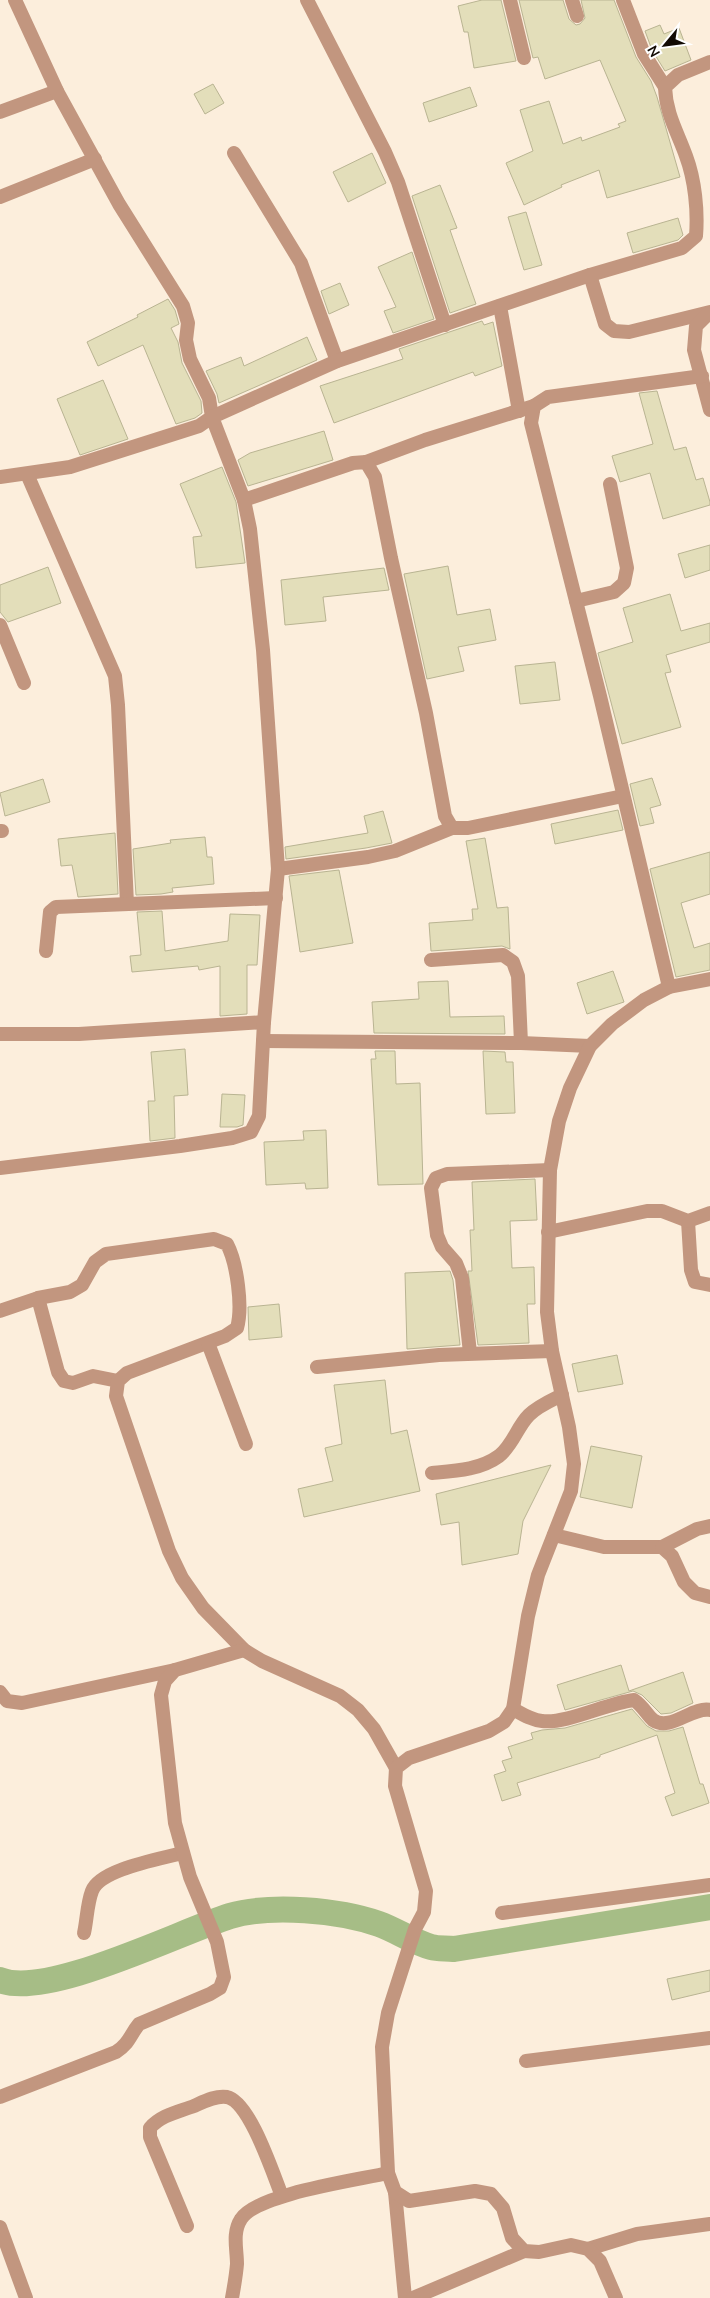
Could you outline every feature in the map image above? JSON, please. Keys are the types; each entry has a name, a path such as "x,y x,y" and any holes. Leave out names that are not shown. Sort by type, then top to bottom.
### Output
{"street":[{"path":"0,1168 180,1146 232,1138 251,1132 259,1116 264,1022 278,869 263,650 252,546 244,500 212,417 209,398 190,359 186,340 188,322 183,306 119,204 56,91 15,0"},
{"path":"307,0 385,152 398,182 444,325"},
{"path":"510,0 524,58"},
{"path":"572,0 577,16"},
{"path":"0,477 70,467 199,426 212,417 337,361 590,275 682,248 696,236 698,215 687,158 666,105 665,87 644,54 623,0"},
{"path":"665,87 678,75 710,62"},
{"path":"0,112 56,91"},
{"path":"234,153 301,263 337,361"},
{"path":"0,197 95,159"},
{"path":"590,275 606,324 614,331 629,332 710,312"},
{"path":"500,306 519,411"},
{"path":"710,312 696,326 694,350 710,410"},
{"path":"244,500 353,463 366,462 425,440 534,406 548,397 702,376"},
{"path":"534,406 531,423 669,987"},
{"path":"366,462 375,477 426,713 445,816 452,828"},
{"path":"27,474 115,676 127,904"},
{"path":"576,601 614,592 624,583 627,568 610,484"},
{"path":"0,625 24,683"},
{"path":"278,869 368,857 395,851 452,828 468,828 623,796"},
{"path":"46,950 49,917 53,908 276,898"},
{"path":"431,960 503,955 513,962 518,976 521,1043"},
{"path":"396,1768 409,1758 489,1731 504,1722 513,1709 528,1616 538,1575 571,1491 574,1464 552,1351 547,1312 550,1170 559,1121 570,1088 590,1046 612,1024 644,1000 669,987 710,979"},
{"path":"0,1034 70,1034 264,1022"},
{"path":"263,1041 521,1043 590,1046"},
{"path":"470,1353 462,1278 456,1263 442,1247 438,1235 431,1188 436,1178 447,1174 550,1170"},
{"path":"548,1232 647,1211 662,1211 688,1221 710,1213"},
{"path":"688,1221 691,1270 695,1282 710,1285"},
{"path":"0,1311 38,1298 70,1292 82,1285 95,1262 106,1254 214,1240 227,1244 233,1255 240,1316 237,1328 225,1336 128,1373 118,1382 116,1396 169,1551 182,1578 203,1608 244,1650 262,1661 340,1696 358,1710 374,1729 396,1768 394,1786 426,1891 424,1912 415,1930 388,2013 382,2047 388,2173 395,2192 405,2298"},
{"path":"38,1298 58,1372 64,1381 73,1383 93,1376 118,1382"},
{"path":"208,1343 246,1444"},
{"path":"317,1367 470,1353 552,1351"},
{"path":"432,1473 480,1466 499,1456 514,1440 528,1416 540,1406 562,1395"},
{"path":"554,1535 604,1547 662,1547 697,1529 710,1526"},
{"path":"662,1547 672,1556 684,1582 694,1593 710,1597"},
{"path":"0,1692 8,1701 22,1704 175,1670 244,1650"},
{"path":"0,2097 116,2052 127,2046 132,2032 140,2024 220,1988 224,1977 216,1942 182,1853 176,1824 162,1695 166,1681 175,1670"},
{"path":"513,1709 532,1719 544,1722 559,1720 622,1701 634,1700 644,1707 654,1720 663,1723 674,1721 699,1709 710,1710"},
{"path":"84,1933 92,1890 101,1880 114,1872 182,1853"},
{"path":"502,1913 710,1885"},
{"path":"526,2061 710,2038"},
{"path":"186,2226 150,2137 150,2128 157,2119 216,2098 227,2097 238,2104 252,2123 282,2196"},
{"path":"232,2298 237,2262 235,2237 241,2219 252,2207 282,2196 388,2173"},
{"path":"395,2192 409,2202 475,2191 491,2194 503,2208 512,2238 524,2251"},
{"path":"413,2298 524,2251 539,2252 571,2245 588,2248 637,2234 710,2224"},
{"path":"0,2227 26,2298"},
{"path":"588,2248 600,2261 616,2298"}],"building":[{"path":"482,0 501,0 516,61 474,68 468,32 464,32 458,6"},
{"path":"519,0 563,0 569,19 576,25 580,24 585,18 581,0 614,0 636,57 651,81 657,97 680,177 607,198 599,170 561,185 562,187 524,205 506,163 533,151 520,110 549,101 563,144 581,137 582,141 620,127 618,124 626,121 600,60 545,79 538,57 533,58"},
{"path":"660,25 664,34 679,28 691,60 665,71 652,50 645,31"},
{"path":"213,84 224,103 205,114 194,94"},
{"path":"470,87 477,106 429,122 423,103"},
{"path":"372,153 386,183 348,202 333,172"},
{"path":"440,185 457,228 450,230 476,304 450,313 412,196"},
{"path":"526,212 542,265 524,270 508,217"},
{"path":"678,218 683,235 678,240 633,253 627,233"},
{"path":"412,252 434,319 393,333 384,311 396,307 378,267"},
{"path":"340,283 349,305 329,314 321,291"},
{"path":"168,299 175,310 179,324 171,328 178,342 182,363 201,401 202,413 195,418 176,424 143,345 98,366 87,342 138,317 137,315"},
{"path":"482,321 484,325 493,322 502,366 475,376 473,372 334,423 320,386 403,359 399,349"},
{"path":"307,337 317,360 219,403 217,394 206,371 241,357 244,366"},
{"path":"103,380 128,439 80,455 57,399"},
{"path":"657,391 674,450 686,447 696,480 703,478 710,502 710,505 663,519 650,473 620,482 612,456 653,444 639,393"},
{"path":"324,431 333,460 248,486 238,460 250,453"},
{"path":"222,467 236,502 245,563 196,568 193,537 202,536 180,484"},
{"path":"710,545 710,570 685,578 678,554"},
{"path":"448,566 457,615 490,609 496,640 458,647 464,671 427,679 404,574"},
{"path":"48,567 61,603 8,622 0,612 0,585"},
{"path":"384,568 389,590 323,597 326,621 285,625 281,580"},
{"path":"670,594 681,631 710,623 710,642 666,655 671,672 665,673 681,727 622,744 598,653 633,642 623,608"},
{"path":"555,662 560,700 520,704 515,666"},
{"path":"652,778 661,805 650,808 654,823 640,826 630,784"},
{"path":"43,779 50,802 5,816 0,793"},
{"path":"618,810 623,830 555,844 551,824"},
{"path":"383,811 392,843 286,859 285,847 368,833 364,816"},
{"path":"115,833 118,894 78,897 72,865 61,866 58,839"},
{"path":"205,837 207,857 212,857 214,884 172,888 173,892 161,894 136,895 133,849 171,843 170,840"},
{"path":"485,838 497,908 508,907 510,949 502,946 431,951 429,923 473,920 472,909 478,909 466,841"},
{"path":"710,852 710,894 681,903 694,948 710,943 710,970 676,977 650,869"},
{"path":"339,870 353,943 300,952 289,876"},
{"path":"162,911 165,951 228,941 230,914 260,915 257,965 247,965 247,1014 220,1016 220,966 199,970 198,966 132,972 130,956 141,955 137,912"},
{"path":"613,971 624,1002 587,1014 577,983"},
{"path":"448,981 450,1017 504,1016 505,1034 374,1033 372,1002 419,999 418,982"},
{"path":"185,1049 188,1095 174,1096 175,1138 150,1141 148,1101 155,1101 151,1052"},
{"path":"375,1051 395,1051 396,1084 420,1083 423,1184 378,1185 371,1059 376,1059"},
{"path":"483,1051 505,1052 506,1062 513,1062 515,1113 486,1114"},
{"path":"222,1094 245,1095 243,1125 220,1127"},
{"path":"326,1130 328,1188 306,1189 305,1183 266,1185 264,1142 304,1140 303,1131"},
{"path":"535,1179 537,1220 510,1221 512,1268 534,1267 535,1304 527,1304 529,1343 478,1345 468,1271 472,1271 470,1230 474,1230 472,1182"},
{"path":"450,1271 453,1280 460,1345 407,1349 405,1273"},
{"path":"279,1304 282,1337 249,1340 248,1307"},
{"path":"617,1355 623,1384 578,1392 572,1364"},
{"path":"385,1380 391,1434 407,1430 420,1491 304,1517 298,1489 333,1481 325,1448 342,1444 334,1385"},
{"path":"591,1446 642,1456 632,1508 580,1497"},
{"path":"551,1465 523,1521 518,1554 462,1565 459,1522 441,1525 436,1494"},
{"path":"621,1665 629,1691 683,1672 693,1703 671,1713 661,1714 642,1695 633,1691 565,1710 557,1685"},
{"path":"632,1709 647,1726 656,1731 669,1731 683,1727 700,1784 703,1784 709,1803 672,1816 665,1797 675,1793 657,1735 600,1755 600,1757 517,1783 521,1795 502,1801 494,1775 506,1771 502,1761 512,1758 508,1747 533,1739 531,1733 565,1728"},
{"path":"710,1970 710,1991 672,2000 667,1979"}],"waterway":[{"path":"0,1980 21,1983 49,1980 80,1972 114,1961 230,1916 265,1910 305,1910 345,1915 379,1924 431,1947 454,1949 710,1907"}]}
